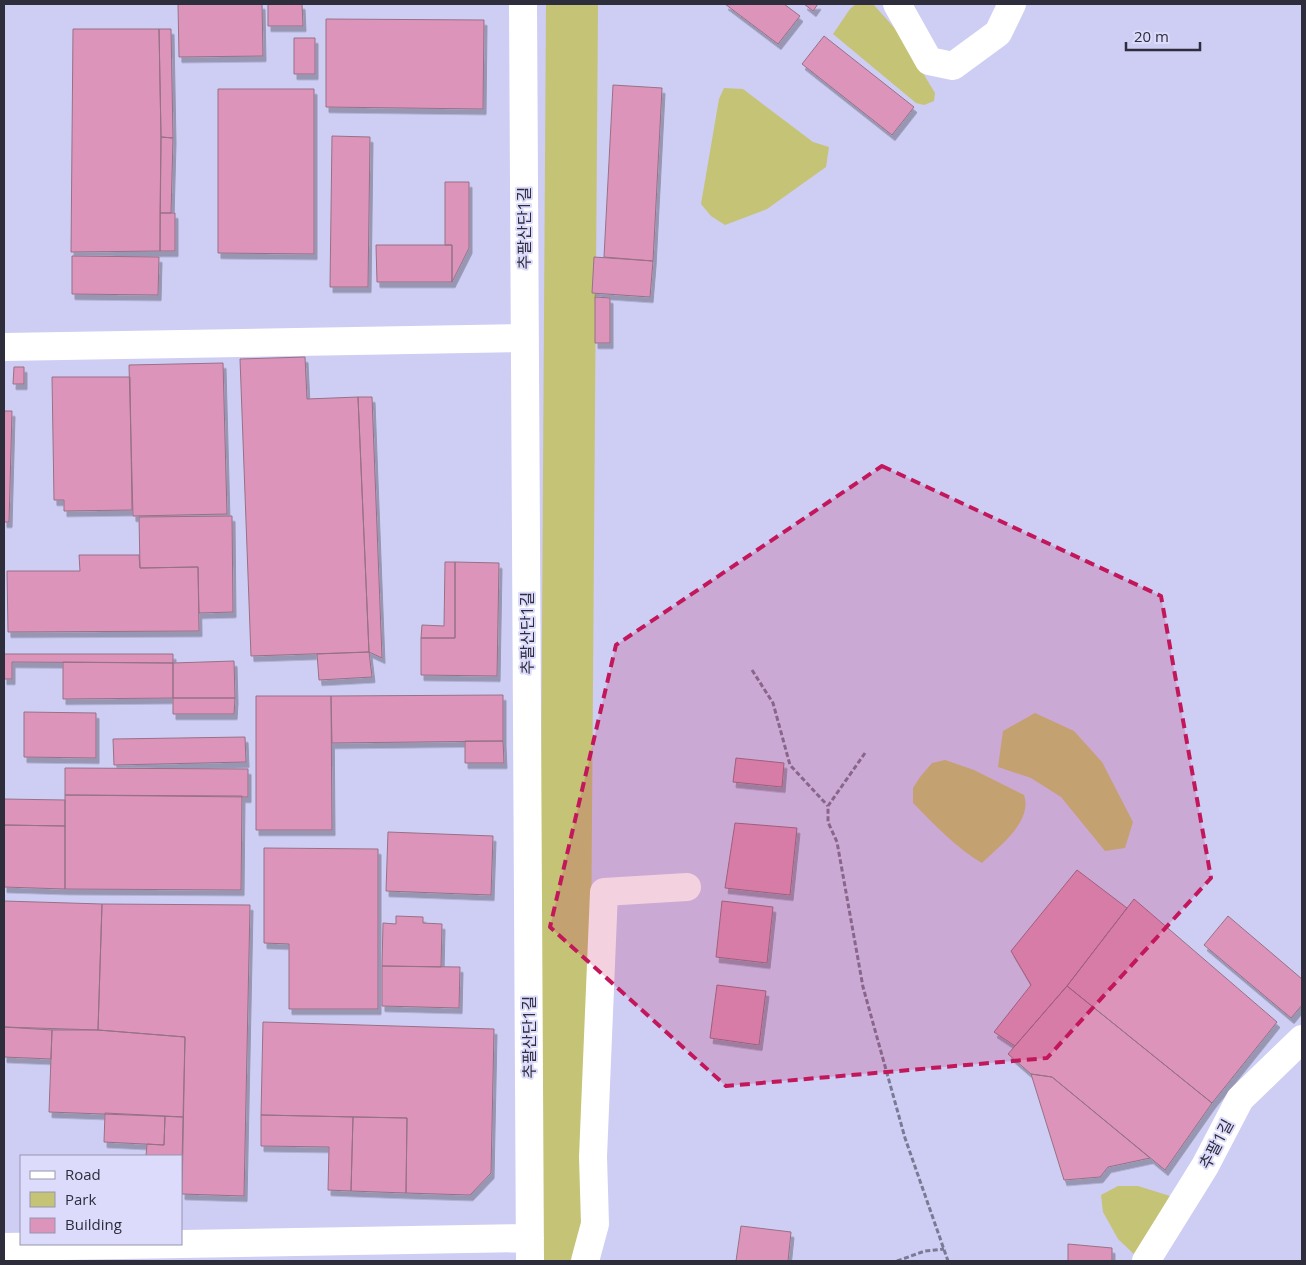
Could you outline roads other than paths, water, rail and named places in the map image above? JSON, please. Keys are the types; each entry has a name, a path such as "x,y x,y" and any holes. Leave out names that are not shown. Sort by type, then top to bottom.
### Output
{"street":[{"name":"추팔산단1길","path":"523,4 530,1250"},
{"path":"898,4 929,61 953,66 998,33 1012,4"},
{"path":"4,347 525,338"},
{"path":"585,1261 594,1224 593,1157 604,892 687,887"},
{"name":"추팔1길","path":"1146,1261 1205,1166 1240,1099 1302,1039"},
{"path":"4,1247 530,1250"}]}
